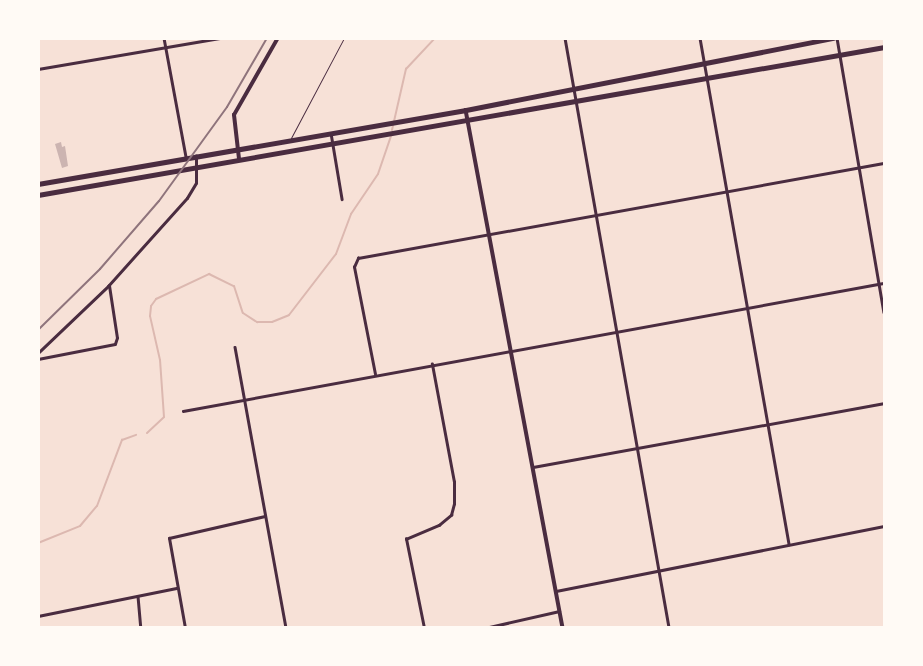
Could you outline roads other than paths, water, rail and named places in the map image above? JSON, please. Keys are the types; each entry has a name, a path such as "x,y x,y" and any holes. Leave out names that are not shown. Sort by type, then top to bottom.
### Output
{"highway":[{"path":"38,184 406,121 705,66 835,38"},
{"path":"38,195 884,47"}],"street":[{"path":"164,38 186,157"},
{"path":"38,69 219,38"},
{"path":"239,159 234,115 278,38"},
{"path":"565,38 667,627"},
{"path":"700,38 789,544"},
{"path":"835,38 882,283 884,312"},
{"path":"466,110 562,628"},
{"path":"331,133 342,199"},
{"path":"38,354 108,286 187,198 196,183 196,156"},
{"path":"375,374 354,261 884,163"},
{"path":"183,411 882,283"},
{"path":"38,359 114,344 117,338 108,286"},
{"path":"235,347 286,628"},
{"path":"424,628 406,539 439,525 451,515 454,504 454,482 432,364"},
{"path":"532,467 884,403"},
{"path":"185,628 169,538 265,516"},
{"path":"556,591 884,526"},
{"path":"38,616 177,588"},
{"path":"138,596 141,628"},
{"path":"485,628 559,611"}],"lane":[{"path":"290,140 344,38"}],"waterway":[{"path":"392,130 406,69 435,38"},
{"path":"147,433 164,417 160,360 150,316 151,306 156,299 209,274 234,286 243,313 257,322 272,322 289,315 336,254 351,214 378,174 391,136"},
{"path":"38,543 80,526 97,506 122,440 136,435"}],"railway":[{"path":"38,330 100,269 159,201 227,107 267,38"}]}
